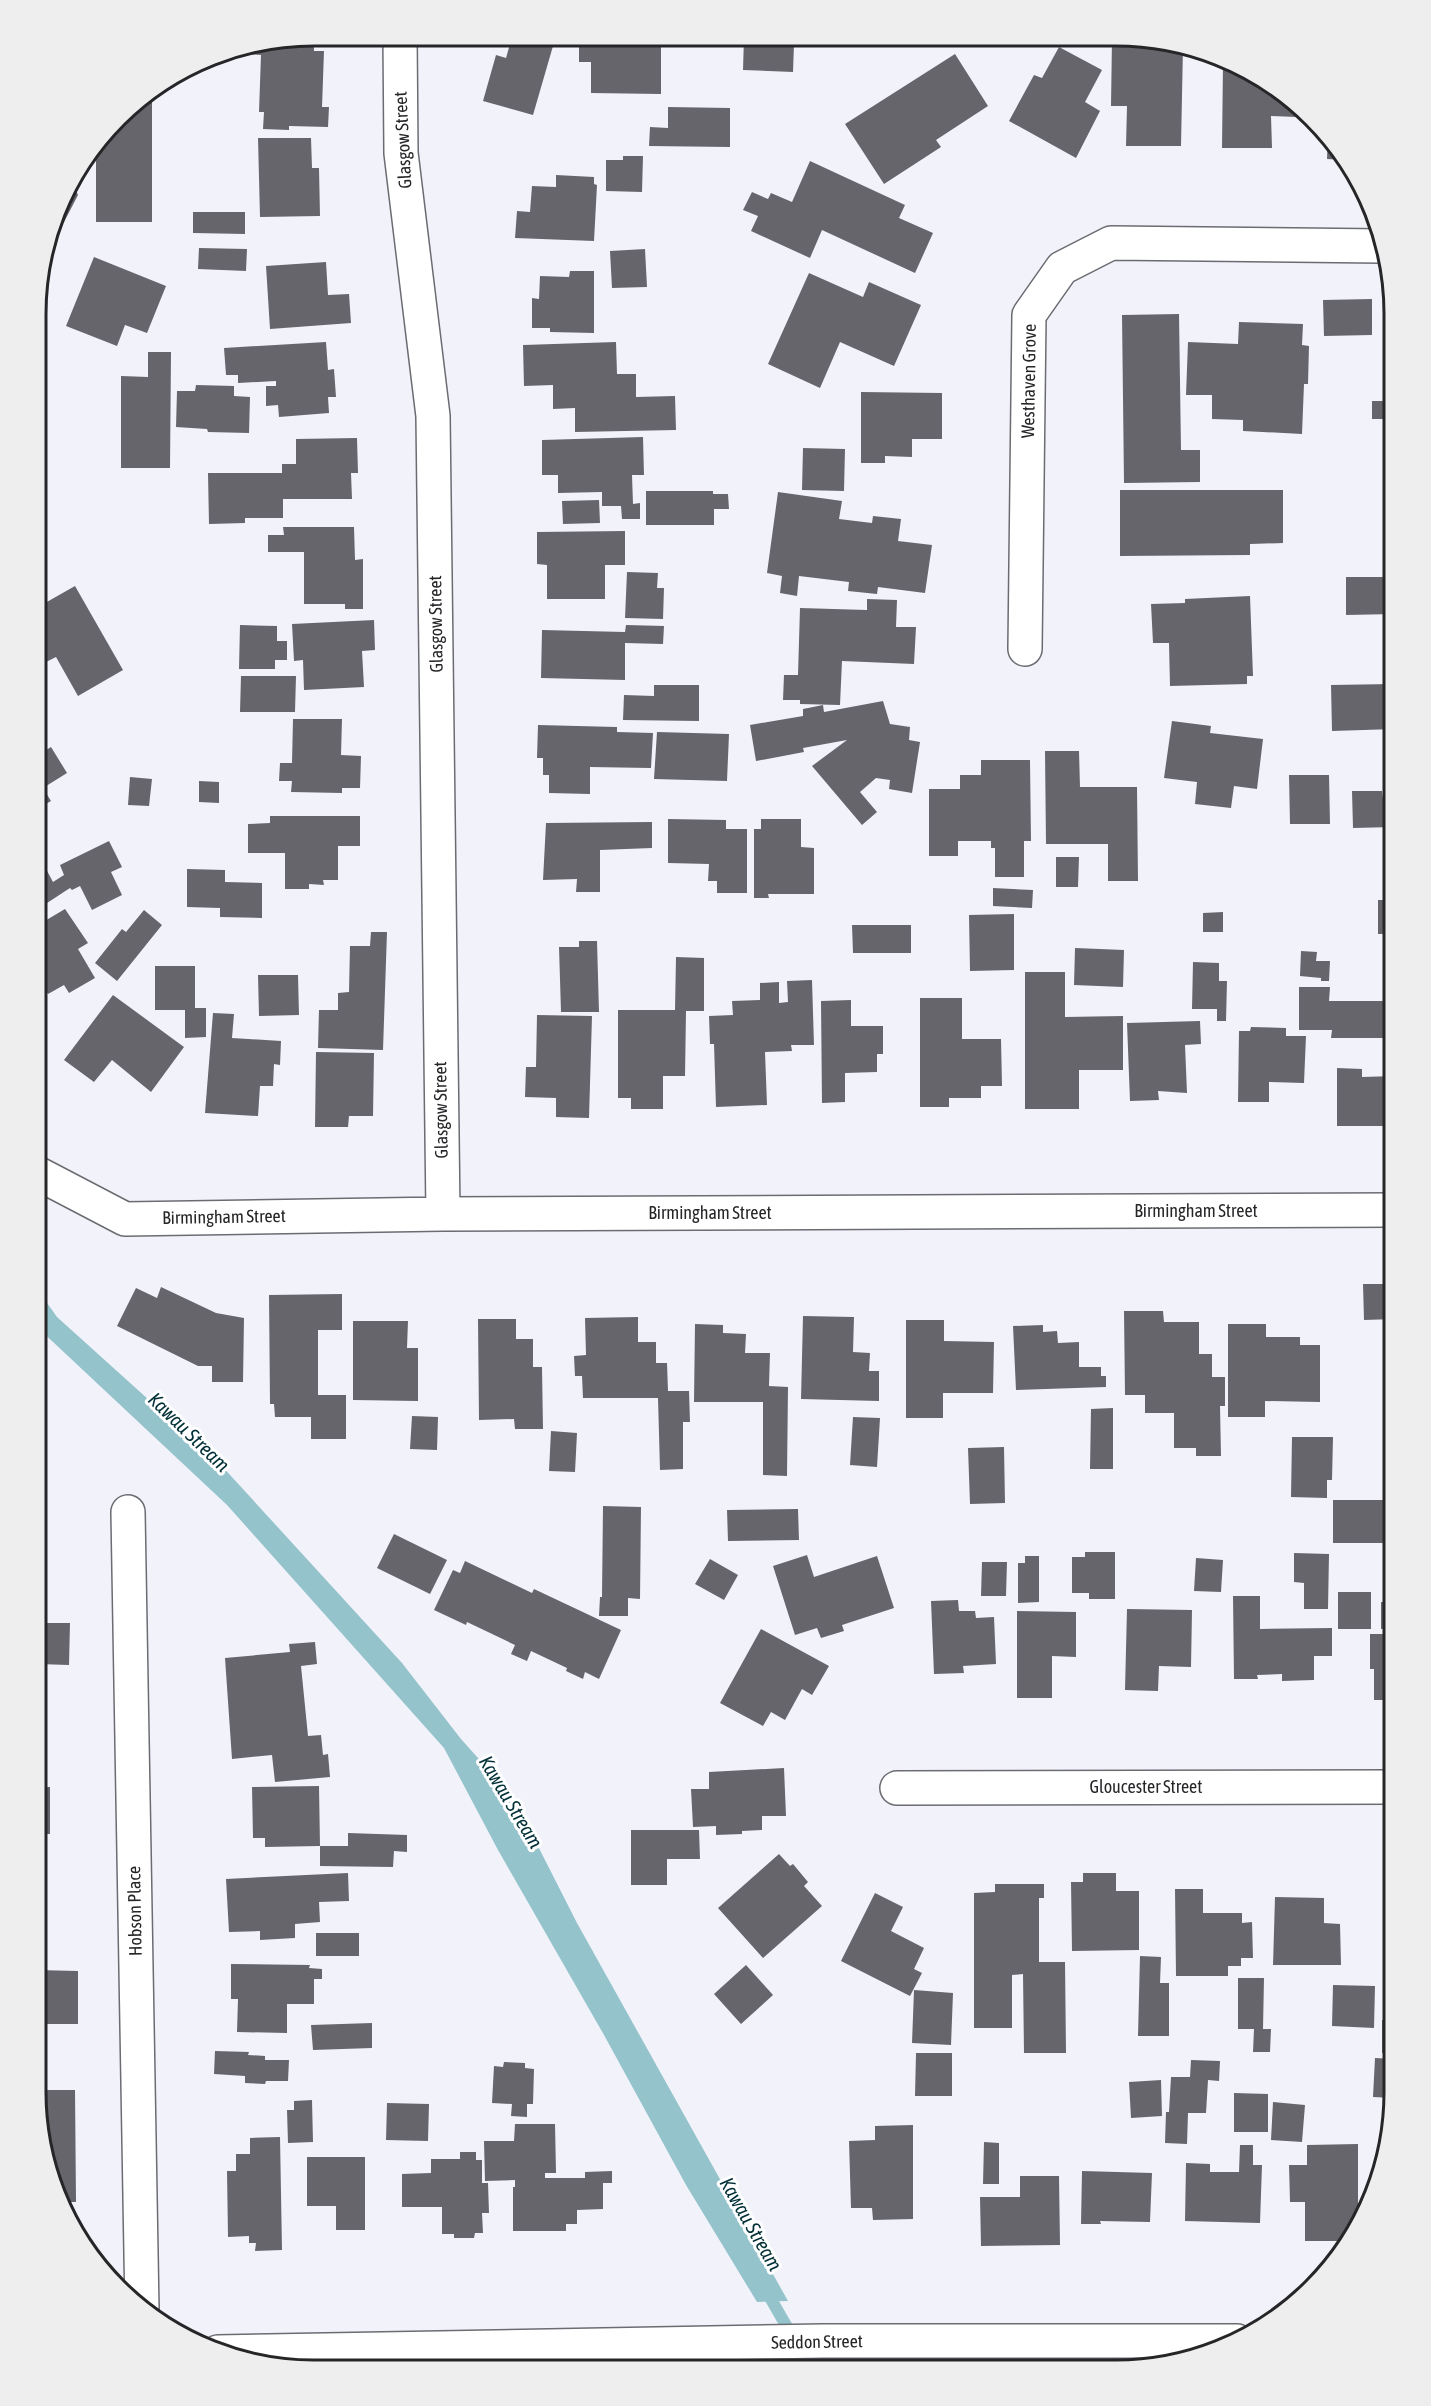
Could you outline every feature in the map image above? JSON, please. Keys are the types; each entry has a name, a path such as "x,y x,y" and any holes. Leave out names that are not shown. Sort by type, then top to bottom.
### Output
{"street":[{"name":"Glasgow Street","path":"400,46 401,153 434,416 443,1214"},
{"name":"Westhaven Grove","path":"1025,649 1029,315 1062,268 1111,243 1375,246"},
{"name":"Birmingham Street","path":"46,1178 125,1219 443,1214 1384,1210"},
{"name":"Hobson Place","path":"128,1512 142,2296"},
{"name":"Gloucester Street","path":"897,1788 1384,1787"},
{"name":"Seddon Street","path":"255,2352 703,2357 768,2342 1214,2341"}],"water":[{"path":"46,1301 57,1317 220,1464 402,1663 461,1739 513,1797 577,1923 788,2301 757,2302 686,2185 604,2035 498,1850 444,1748 227,1505 46,1335"}],"building":[{"path":"314,46 314,51 324,51 322,107 329,107 328,127 289,126 289,130 263,129 264,112 259,112 261,55 252,54"},
{"path":"509,46 553,46 533,115 483,101 496,55 506,58"},
{"path":"579,46 661,46 661,94 591,93 591,62 579,62"},
{"path":"744,46 794,46 793,72 743,70"},
{"path":"1112,46 1152,49 1183,55 1181,146 1126,146 1127,106 1111,106"},
{"path":"1059,47 1102,70 1085,102 1100,111 1076,158 1009,121 1034,75 1042,78"},
{"path":"955,54 988,106 936,140 941,147 884,184 845,124"},
{"path":"1223,69 1251,82 1297,117 1271,116 1272,148 1222,148"},
{"path":"152,101 152,222 96,222 96,159 125,125"},
{"path":"668,107 730,108 730,147 649,146 650,127 668,128"},
{"path":"258,138 311,138 312,168 319,168 320,216 260,217"},
{"path":"1327,149 1335,159 1327,159"},
{"path":"623,156 643,156 642,192 606,191 606,160 623,160"},
{"path":"810,161 905,205 899,218 933,233 915,273 822,230 810,258 751,231 758,216 743,210 752,192 768,199 771,193 792,202"},
{"path":"556,175 594,177 594,184 597,185 594,241 515,238 517,211 530,212 532,186 556,187"},
{"path":"76,191 78,195 64,222 67,212"},
{"path":"193,212 245,212 245,234 193,233"},
{"path":"199,248 247,249 246,271 198,269"},
{"path":"645,249 647,287 612,288 610,251"},
{"path":"94,257 166,286 147,333 125,325 117,346 66,326"},
{"path":"326,262 328,295 349,294 351,323 270,329 266,266"},
{"path":"570,271 594,271 594,333 550,332 550,328 532,328 532,298 539,299 540,276 569,277"},
{"path":"809,273 863,297 869,282 921,305 894,366 840,342 820,388 768,364"},
{"path":"1372,299 1372,335 1324,336 1323,300"},
{"path":"1179,314 1181,450 1200,450 1200,482 1124,483 1122,315"},
{"path":"1239,322 1303,324 1302,345 1309,346 1308,384 1304,384 1302,434 1243,431 1243,420 1212,419 1212,395 1186,395 1188,342 1238,344"},
{"path":"326,342 328,370 334,369 336,397 328,397 329,413 279,417 278,405 266,406 266,386 276,386 276,381 238,383 238,375 226,375 224,348"},
{"path":"616,342 617,374 636,374 636,397 675,396 676,430 575,432 575,408 553,409 553,385 524,386 523,345"},
{"path":"148,352 171,352 170,468 121,468 121,376 148,377"},
{"path":"196,385 234,386 234,396 250,397 249,433 208,432 207,429 176,427 177,391 195,391"},
{"path":"861,392 942,393 942,439 912,439 912,457 885,456 885,463 861,463"},
{"path":"1372,401 1384,401 1384,419 1372,419"},
{"path":"643,437 644,475 632,475 633,504 640,503 640,519 622,519 621,506 602,506 602,492 558,493 558,475 542,475 542,440"},
{"path":"357,438 358,473 351,473 352,499 283,499 283,518 245,518 245,523 209,524 208,473 282,473 282,464 296,464 296,439"},
{"path":"803,448 845,449 844,491 802,490"},
{"path":"1120,490 1283,490 1283,543 1250,544 1250,555 1120,556"},
{"path":"646,491 713,491 713,494 728,494 729,509 714,509 714,525 646,525"},
{"path":"778,492 842,501 839,519 872,523 873,516 901,519 898,541 932,545 925,593 878,587 877,594 848,591 849,582 799,576 797,596 780,593 782,576 767,573"},
{"path":"599,500 600,523 563,524 562,501"},
{"path":"283,527 354,527 355,560 363,559 363,609 345,609 345,604 304,604 304,552 268,552 268,535 284,535"},
{"path":"625,531 625,565 605,565 605,599 547,599 547,565 537,564 537,532"},
{"path":"627,572 658,573 657,588 664,588 663,619 625,618"},
{"path":"1346,577 1384,577 1384,614 1346,615"},
{"path":"75,586 123,670 78,696 56,657 46,662 46,602"},
{"path":"1250,596 1253,676 1247,676 1247,684 1170,686 1169,643 1153,643 1151,604 1185,603 1185,599"},
{"path":"867,599 897,600 896,627 916,627 914,664 842,661 840,705 800,704 800,700 783,700 784,675 798,675 800,608 867,610"},
{"path":"374,620 375,650 362,651 364,687 304,690 303,660 294,661 292,624"},
{"path":"240,625 277,626 277,641 287,641 287,660 275,660 275,669 239,669"},
{"path":"626,625 664,626 663,644 625,643 625,680 541,678 542,630 625,632"},
{"path":"241,676 296,676 295,712 240,712"},
{"path":"1384,684 1384,729 1332,731 1331,685"},
{"path":"654,685 699,685 699,721 623,720 624,695 654,696"},
{"path":"883,701 890,724 910,727 909,740 920,742 912,793 889,789 890,780 876,778 860,792 877,812 862,825 812,766 847,740 803,748 804,752 756,761 750,725 803,716 803,709 823,705 824,712"},
{"path":"293,719 342,719 341,755 361,756 360,788 342,788 342,793 291,792 292,781 279,781 280,763 292,763"},
{"path":"1172,721 1211,726 1210,733 1263,739 1257,789 1234,786 1231,808 1195,804 1197,782 1164,778"},
{"path":"538,725 617,727 617,732 653,733 651,768 590,767 590,794 549,793 549,775 543,775 543,758 537,758"},
{"path":"657,732 729,734 727,781 654,779"},
{"path":"51,747 67,773 46,786 46,750"},
{"path":"1045,751 1079,751 1080,787 1137,787 1138,881 1108,881 1108,844 1046,844"},
{"path":"981,760 1030,760 1031,841 1024,841 1024,877 995,877 995,848 991,848 991,841 958,841 958,856 929,856 929,789 960,789 960,775 981,775"},
{"path":"1289,775 1329,775 1330,824 1290,824"},
{"path":"130,777 152,779 149,806 128,805"},
{"path":"199,781 219,782 219,803 199,802"},
{"path":"1352,791 1382,791 1384,827 1353,828"},
{"path":"46,793 51,801 46,804"},
{"path":"270,816 360,816 360,846 338,846 338,880 323,880 324,885 309,884 309,889 285,889 285,853 248,853 248,824 270,823"},
{"path":"668,819 726,820 726,829 747,829 747,893 717,893 717,881 708,881 709,864 668,863"},
{"path":"761,819 801,819 801,847 814,848 814,894 768,894 769,898 754,898 754,829 761,829"},
{"path":"652,822 652,848 600,850 600,892 576,892 577,879 543,880 546,823"},
{"path":"109,841 122,867 111,872 122,895 92,910 80,886 72,890 70,888 47,903 46,869 53,882 64,875 60,865"},
{"path":"1056,857 1079,857 1078,887 1056,887"},
{"path":"187,869 225,870 225,882 262,883 262,918 220,917 220,908 187,907"},
{"path":"993,888 1033,890 1032,908 993,906"},
{"path":"1378,900 1384,900 1384,934 1378,934"},
{"path":"65,909 88,943 78,949 95,978 69,993 64,985 48,994 46,991 46,920"},
{"path":"144,910 162,925 117,981 95,963 122,929 126,932"},
{"path":"1223,912 1223,932 1203,932 1203,913"},
{"path":"1014,914 1014,970 970,971 969,915"},
{"path":"852,925 911,925 911,953 853,953"},
{"path":"371,932 387,932 383,1050 318,1048 319,1010 338,1010 338,993 349,992 350,946 370,946"},
{"path":"579,941 597,941 599,1012 561,1012 559,947 579,947"},
{"path":"1075,948 1124,950 1123,987 1074,985"},
{"path":"1301,951 1317,952 1316,961 1330,961 1329,981 1300,976"},
{"path":"676,957 704,958 704,1011 686,1011 685,1076 663,1076 663,1109 631,1109 631,1098 618,1098 618,1010 675,1010"},
{"path":"1193,962 1219,963 1219,981 1227,981 1226,1021 1217,1021 1217,1009 1192,1009"},
{"path":"155,966 195,966 195,1008 206,1008 206,1037 185,1038 185,1010 155,1010"},
{"path":"1025,972 1065,972 1065,1017 1123,1016 1123,1070 1079,1070 1079,1109 1025,1109"},
{"path":"258,975 298,975 299,1015 259,1016"},
{"path":"812,980 814,1045 791,1045 792,1051 765,1052 767,1105 716,1107 714,1044 710,1044 709,1016 733,1015 732,1001 760,1000 760,983 779,982 779,1003 788,1002 787,981"},
{"path":"1299,987 1330,987 1329,1001 1384,1001 1384,1038 1331,1038 1332,1030 1299,1030"},
{"path":"113,995 184,1047 151,1092 112,1060 94,1082 64,1060"},
{"path":"920,998 962,998 962,1039 1001,1039 1002,1086 981,1086 981,1098 949,1098 949,1107 920,1107"},
{"path":"851,1000 851,1026 883,1026 883,1054 877,1054 877,1072 845,1073 845,1102 822,1103 821,1001"},
{"path":"213,1013 234,1014 232,1038 281,1041 280,1065 274,1064 273,1086 260,1086 258,1116 205,1113"},
{"path":"537,1015 592,1016 589,1118 556,1117 556,1098 525,1097 526,1067 536,1067"},
{"path":"1200,1021 1201,1044 1185,1045 1187,1093 1158,1091 1159,1100 1130,1101 1127,1023"},
{"path":"1251,1027 1286,1028 1286,1036 1306,1036 1304,1083 1269,1082 1269,1102 1238,1102 1239,1031 1250,1031"},
{"path":"316,1052 374,1053 373,1116 349,1116 348,1127 315,1127"},
{"path":"1337,1068 1362,1069 1362,1077 1384,1076 1384,1126 1337,1126"},
{"path":"1363,1284 1384,1284 1384,1319 1364,1320"},
{"path":"161,1287 216,1313 244,1318 243,1382 212,1382 212,1366 198,1366 117,1326 136,1288 157,1298"},
{"path":"342,1294 342,1330 318,1330 318,1395 346,1395 346,1439 311,1439 311,1417 275,1417 274,1404 270,1404 269,1295"},
{"path":"1124,1311 1163,1311 1164,1322 1199,1322 1199,1354 1212,1354 1212,1377 1225,1377 1225,1406 1220,1406 1221,1456 1196,1456 1196,1448 1174,1448 1174,1413 1145,1413 1145,1395 1125,1395"},
{"path":"803,1316 854,1317 853,1352 870,1353 869,1371 879,1371 879,1401 801,1399"},
{"path":"638,1317 638,1342 656,1342 656,1363 667,1363 668,1391 689,1391 690,1422 683,1422 683,1469 660,1470 658,1398 583,1398 582,1376 575,1376 574,1356 586,1355 585,1318"},
{"path":"478,1319 516,1319 516,1339 533,1339 533,1367 542,1367 543,1429 515,1429 514,1419 479,1420"},
{"path":"906,1320 944,1320 944,1341 994,1342 993,1393 943,1393 943,1418 906,1418"},
{"path":"353,1321 408,1321 407,1348 418,1348 418,1401 353,1400"},
{"path":"695,1324 723,1325 723,1333 746,1334 745,1353 770,1353 769,1386 788,1387 787,1476 763,1475 763,1402 694,1402"},
{"path":"1228,1324 1266,1324 1266,1337 1300,1337 1300,1345 1320,1345 1320,1402 1265,1401 1265,1417 1228,1417"},
{"path":"1043,1325 1043,1332 1057,1331 1058,1343 1079,1342 1079,1367 1101,1367 1101,1376 1106,1376 1106,1387 1016,1390 1013,1326"},
{"path":"1113,1408 1113,1469 1090,1469 1091,1409"},
{"path":"412,1416 438,1417 437,1450 410,1449"},
{"path":"853,1417 880,1418 877,1467 850,1465"},
{"path":"551,1431 577,1433 575,1472 549,1471"},
{"path":"1292,1437 1333,1437 1332,1480 1327,1480 1327,1498 1291,1497"},
{"path":"1004,1447 1005,1503 970,1504 968,1448"},
{"path":"1333,1500 1384,1500 1384,1543 1333,1543"},
{"path":"603,1506 641,1507 640,1599 628,1598 628,1616 599,1616 600,1597 602,1597"},
{"path":"798,1509 799,1540 728,1541 727,1510"},
{"path":"394,1534 447,1560 430,1594 377,1568"},
{"path":"1085,1552 1115,1552 1115,1599 1089,1599 1089,1593 1072,1593 1072,1557 1085,1557"},
{"path":"1294,1553 1329,1554 1328,1609 1304,1609 1304,1583 1294,1582"},
{"path":"807,1555 814,1577 877,1556 894,1608 842,1625 844,1631 821,1638 817,1628 795,1635 773,1566"},
{"path":"1025,1556 1039,1556 1039,1602 1018,1603 1018,1563 1025,1563"},
{"path":"1196,1558 1223,1560 1221,1592 1194,1591"},
{"path":"710,1559 738,1575 724,1600 695,1584"},
{"path":"465,1561 532,1593 534,1589 621,1630 599,1679 585,1672 583,1679 566,1671 567,1668 531,1651 527,1661 511,1654 515,1645 467,1622 466,1625 434,1610 453,1570 460,1573"},
{"path":"982,1562 1007,1562 1006,1596 981,1596"},
{"path":"1338,1592 1371,1592 1371,1629 1338,1629"},
{"path":"1233,1596 1260,1596 1260,1629 1332,1628 1332,1656 1314,1656 1314,1680 1282,1681 1282,1674 1257,1675 1258,1679 1234,1679"},
{"path":"958,1600 959,1611 975,1611 976,1618 994,1617 996,1664 963,1666 964,1673 934,1674 931,1601"},
{"path":"1381,1602 1384,1602 1384,1629 1381,1629"},
{"path":"1127,1609 1192,1610 1191,1667 1159,1666 1158,1691 1125,1690"},
{"path":"1017,1611 1076,1612 1076,1657 1052,1656 1052,1698 1017,1698"},
{"path":"46,1623 70,1623 69,1665 46,1664"},
{"path":"761,1629 829,1666 812,1695 802,1689 785,1720 771,1712 763,1726 720,1703"},
{"path":"1370,1634 1384,1634 1384,1700 1374,1700 1374,1669 1370,1669"},
{"path":"315,1642 317,1664 301,1666 308,1736 321,1735 323,1755 328,1754 330,1777 275,1782 272,1755 232,1759 225,1658 290,1652 289,1644"},
{"path":"784,1768 786,1816 762,1816 762,1830 742,1831 742,1834 716,1835 716,1826 693,1827 691,1789 709,1789 709,1772"},
{"path":"319,1786 320,1846 265,1847 265,1838 253,1838 252,1787"},
{"path":"46,1787 50,1787 50,1834 46,1834"},
{"path":"631,1830 699,1830 700,1859 667,1859 667,1885 631,1885"},
{"path":"348,1833 407,1835 407,1852 394,1851 393,1867 320,1866 320,1846 348,1846"},
{"path":"779,1854 790,1866 793,1864 808,1882 804,1886 822,1906 763,1958 718,1908"},
{"path":"348,1873 349,1901 319,1902 320,1922 295,1924 295,1938 260,1940 260,1931 229,1932 226,1879"},
{"path":"1083,1873 1116,1873 1116,1891 1139,1891 1139,1950 1072,1951 1071,1882 1083,1882"},
{"path":"995,1884 1044,1884 1044,1898 1039,1898 1039,1962 1065,1962 1066,2053 1024,2053 1023,1974 1012,1975 1012,2028 974,2028 974,1893 995,1892"},
{"path":"1175,1889 1203,1889 1203,1913 1242,1913 1242,1923 1252,1922 1253,1958 1241,1958 1241,1966 1228,1966 1228,1976 1176,1976"},
{"path":"875,1893 903,1907 891,1931 924,1948 914,1969 922,1973 910,1996 841,1961"},
{"path":"1275,1897 1324,1898 1324,1923 1340,1924 1341,1965 1273,1965"},
{"path":"316,1933 359,1933 359,1956 316,1956"},
{"path":"1140,1956 1161,1957 1160,1983 1169,1983 1169,2036 1138,2036"},
{"path":"231,1964 310,1965 309,1968 322,1969 322,1979 314,1979 314,2004 287,2004 287,2033 237,2032 238,1999 231,1999"},
{"path":"746,1965 773,1995 741,2024 714,1994"},
{"path":"46,1970 78,1971 78,2024 46,2024"},
{"path":"1238,1978 1264,1978 1263,2029 1271,2029 1270,2052 1253,2052 1254,2029 1238,2029"},
{"path":"1333,1985 1375,1986 1374,2028 1332,2026"},
{"path":"914,1990 953,1993 951,2045 912,2043"},
{"path":"1382,2020 1384,2020 1384,2053 1382,2053"},
{"path":"372,2023 372,2048 313,2050 311,2025"},
{"path":"215,2051 249,2052 248,2055 265,2056 265,2060 289,2060 288,2081 266,2081 265,2084 245,2083 245,2076 214,2074"},
{"path":"916,2053 952,2053 952,2096 915,2096"},
{"path":"1375,2058 1384,2058 1384,2098 1373,2097"},
{"path":"1191,2060 1220,2061 1219,2081 1208,2080 1206,2113 1188,2113 1187,2144 1165,2143 1166,2112 1169,2112 1171,2077 1190,2077"},
{"path":"504,2062 525,2063 525,2068 534,2069 533,2104 527,2104 527,2117 511,2116 512,2104 492,2103 494,2066 503,2067"},
{"path":"1161,2080 1162,2116 1131,2118 1129,2082"},
{"path":"46,2090 75,2090 76,2202 70,2202 56,2161 49,2127"},
{"path":"1234,2093 1268,2094 1268,2132 1234,2132"},
{"path":"312,2100 313,2142 288,2143 287,2110 294,2110 294,2101"},
{"path":"1273,2102 1305,2105 1302,2142 1271,2140"},
{"path":"387,2103 429,2104 428,2141 386,2140"},
{"path":"515,2124 555,2124 556,2173 545,2173 545,2178 585,2178 585,2172 612,2171 612,2183 603,2183 603,2209 577,2210 577,2224 566,2224 566,2231 513,2231 515,2180 485,2181 484,2141 514,2141"},
{"path":"913,2125 913,2219 873,2220 872,2208 851,2208 849,2141 875,2140 875,2126"},
{"path":"280,2137 282,2250 255,2251 256,2243 249,2243 249,2236 228,2237 227,2171 236,2171 236,2154 250,2154 250,2138"},
{"path":"984,2142 999,2143 999,2184 983,2184"},
{"path":"1358,2144 1358,2208 1339,2241 1305,2241 1305,2202 1290,2202 1289,2165 1307,2165 1307,2145"},
{"path":"1240,2145 1253,2145 1253,2165 1262,2165 1260,2223 1185,2221 1186,2163 1210,2164 1210,2172 1239,2172"},
{"path":"460,2152 476,2152 476,2160 482,2160 482,2183 488,2183 489,2213 482,2213 483,2233 475,2233 474,2238 454,2238 454,2234 442,2234 442,2207 402,2207 402,2174 431,2173 431,2159 460,2159"},
{"path":"307,2157 365,2157 365,2230 336,2230 336,2206 307,2206"},
{"path":"1082,2171 1152,2173 1150,2222 1100,2221 1101,2224 1081,2224"},
{"path":"1020,2176 1059,2176 1060,2245 981,2246 980,2197 1020,2197"}],"waterway":[{"name":"Kawau Stream","path":"764,2287 806,2360"}]}
